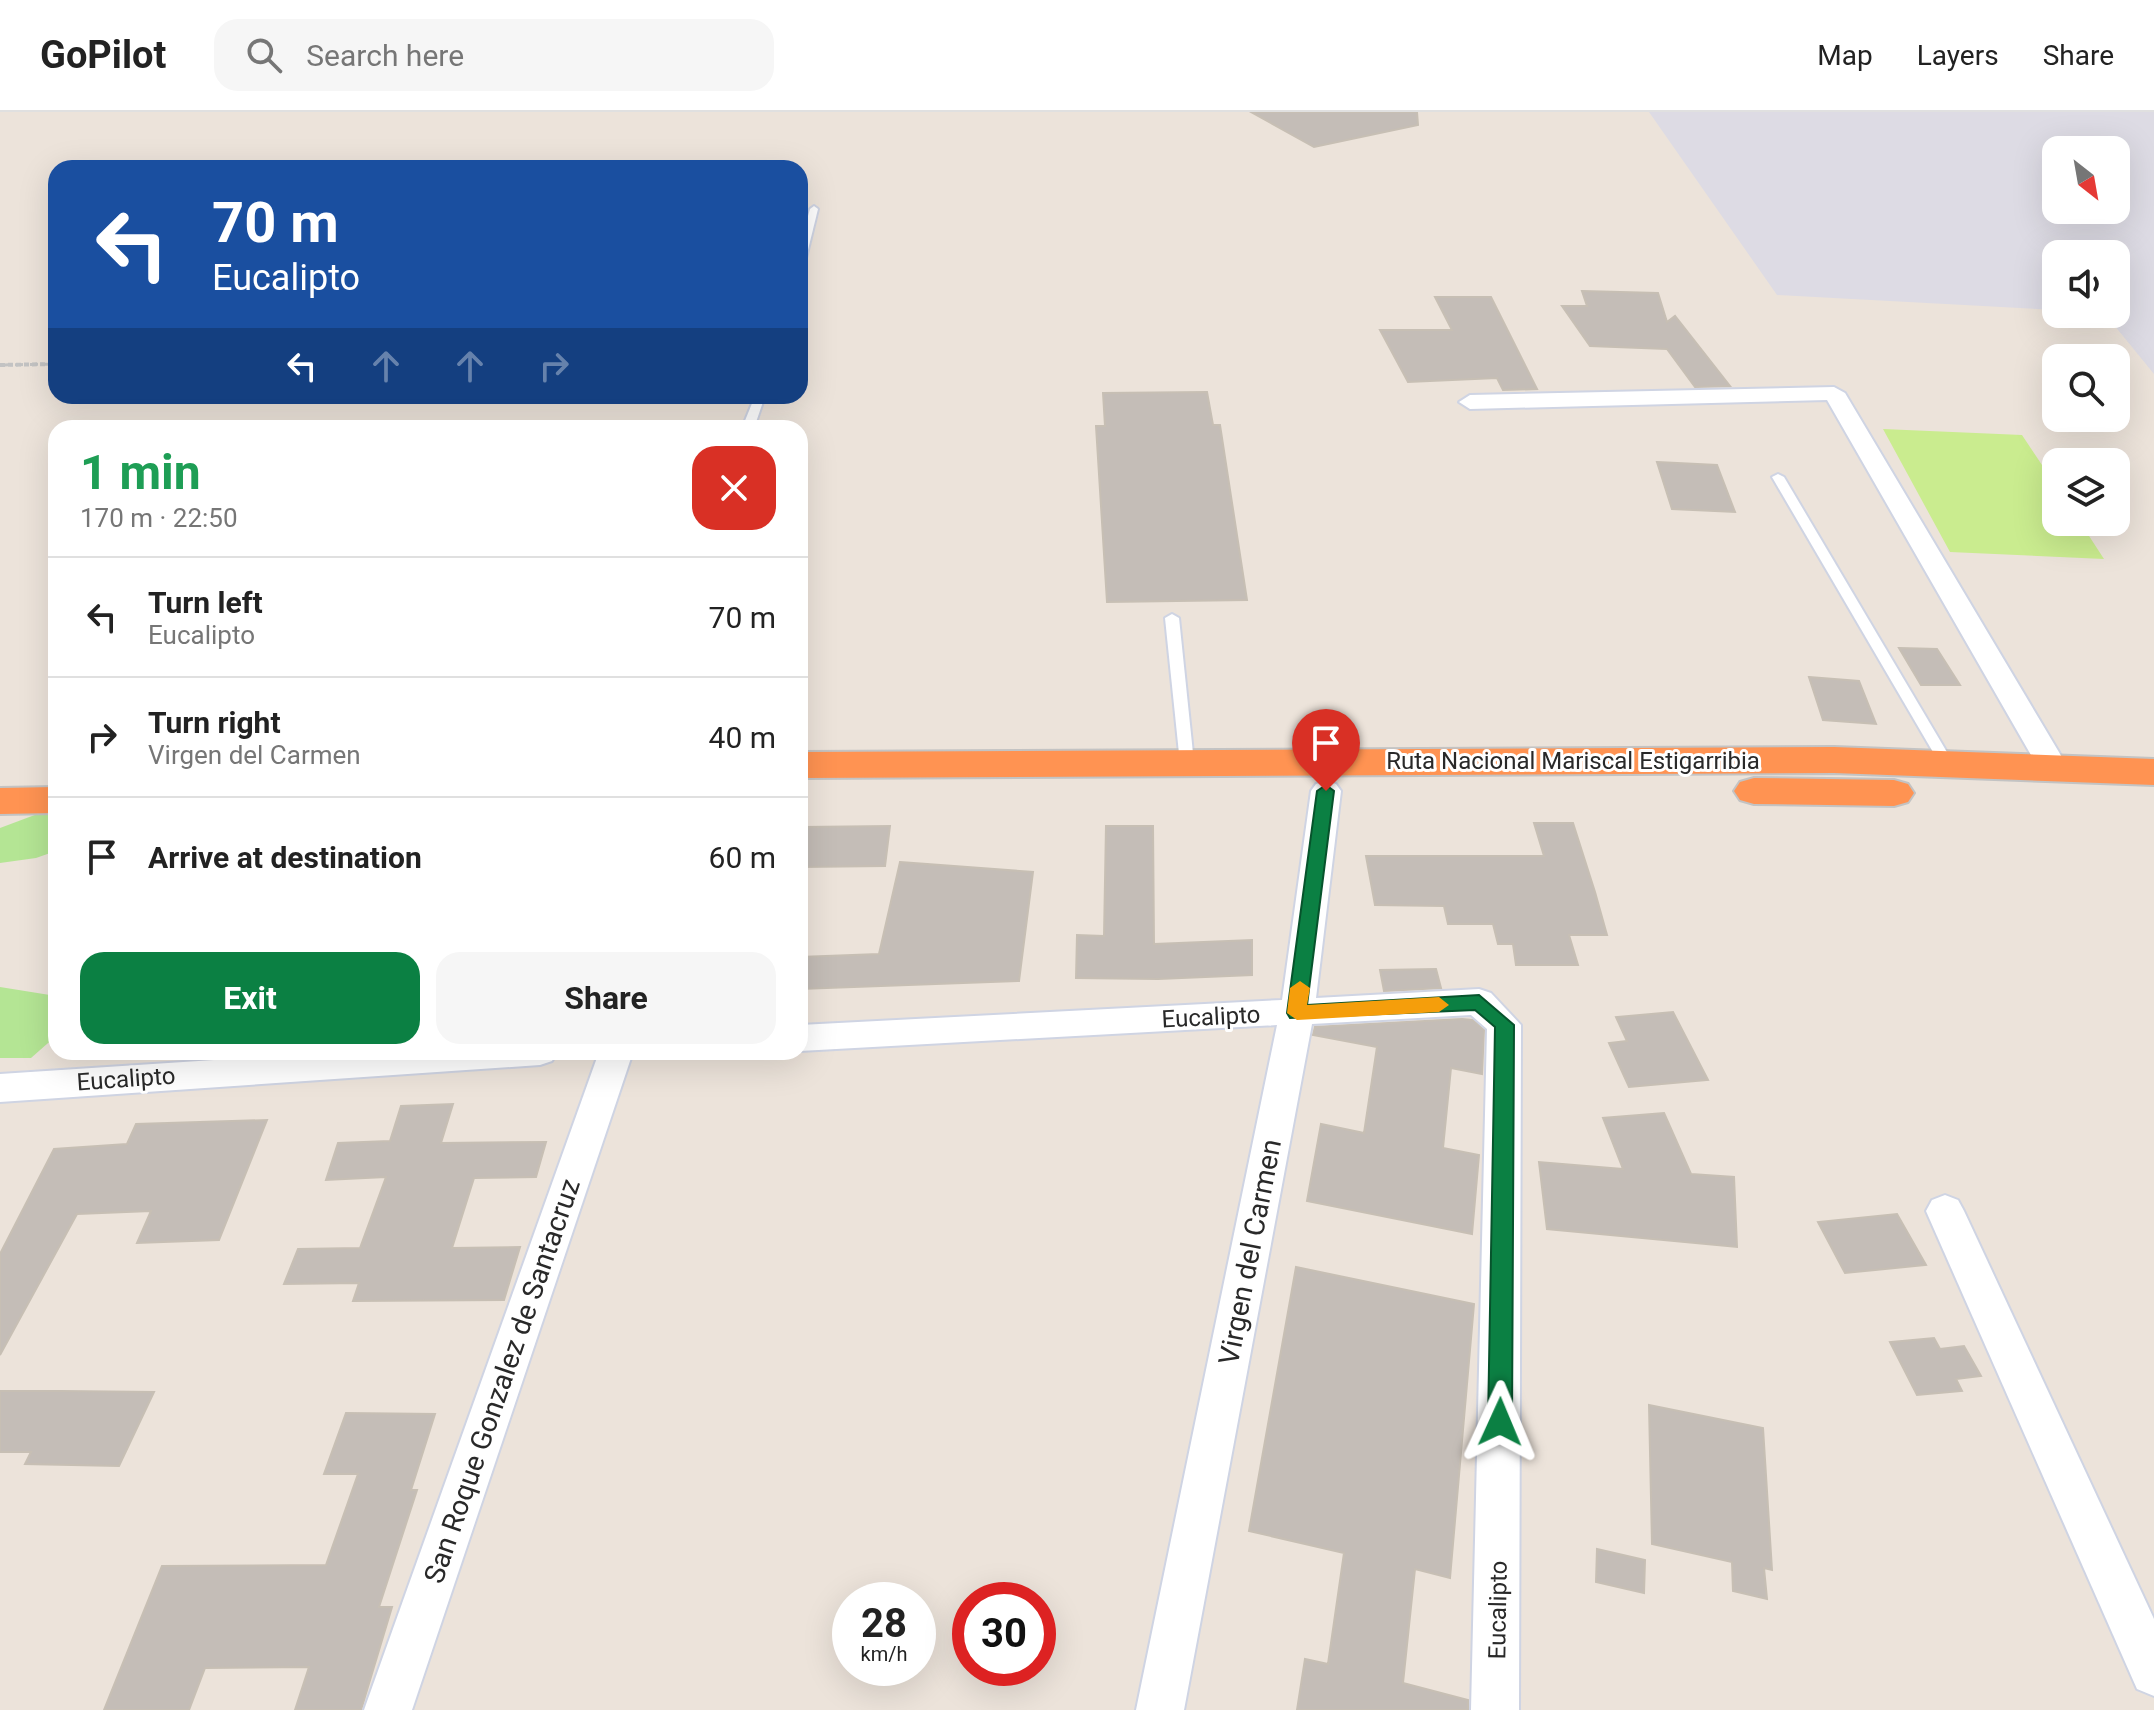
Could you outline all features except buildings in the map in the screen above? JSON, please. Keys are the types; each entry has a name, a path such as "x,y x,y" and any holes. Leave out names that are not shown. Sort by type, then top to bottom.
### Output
{"highway":[{"path":"808,758 908,764"},
{"name":"Ruta Nacional Mariscal Estigarribia","path":"808,765 1834,760 2154,772"},
{"path":"0,770 48,770"},
{"name":"Ruta Nacional Mariscal Estigarribia","path":"808,795 1852,791 2154,803"},
{"path":"0,801 48,800"}],"street":[{"path":"1470,402 1834,393 2054,769"},
{"name":"Virgen del Carmen","path":"1160,1710 1297,1013 1326,791"},
{"name":"Eucalipto","path":"808,1038 1479,1002 1504,1025 1495,1710"},
{"name":"Eucalipto","path":"0,1088 420,1060"},
{"name":"San Roque Gonzalez de Santacruz","path":"388,1710 613,1060"},
{"path":"1945,1211 2154,1672"}],"lane":[{"path":"808,232 814,209"},
{"path":"1778,477 1947,764"},
{"path":"1172,618 1187,763"}],"path":[{"path":"0,365 48,364"}],"shaded area":[{"path":"1649,112 2154,112 2154,374 2116,328 2130,328 2130,240 2042,240 2042,309 1777,295"}],"green space":[{"path":"1883,429 2022,435 2042,465 2042,536 2089,536 2104,559 1950,552"},
{"path":"48,810 48,854 0,863 0,828"},
{"path":"0,987 48,995 48,1043 31,1058 0,1058"}],"slow traffic":[{"path":"1300,988 1297,1013 1439,1005"}],"route":[{"path":"1326,791 1297,1013 1479,1002 1496,1014 1504,1025 1500,1422"}]}
